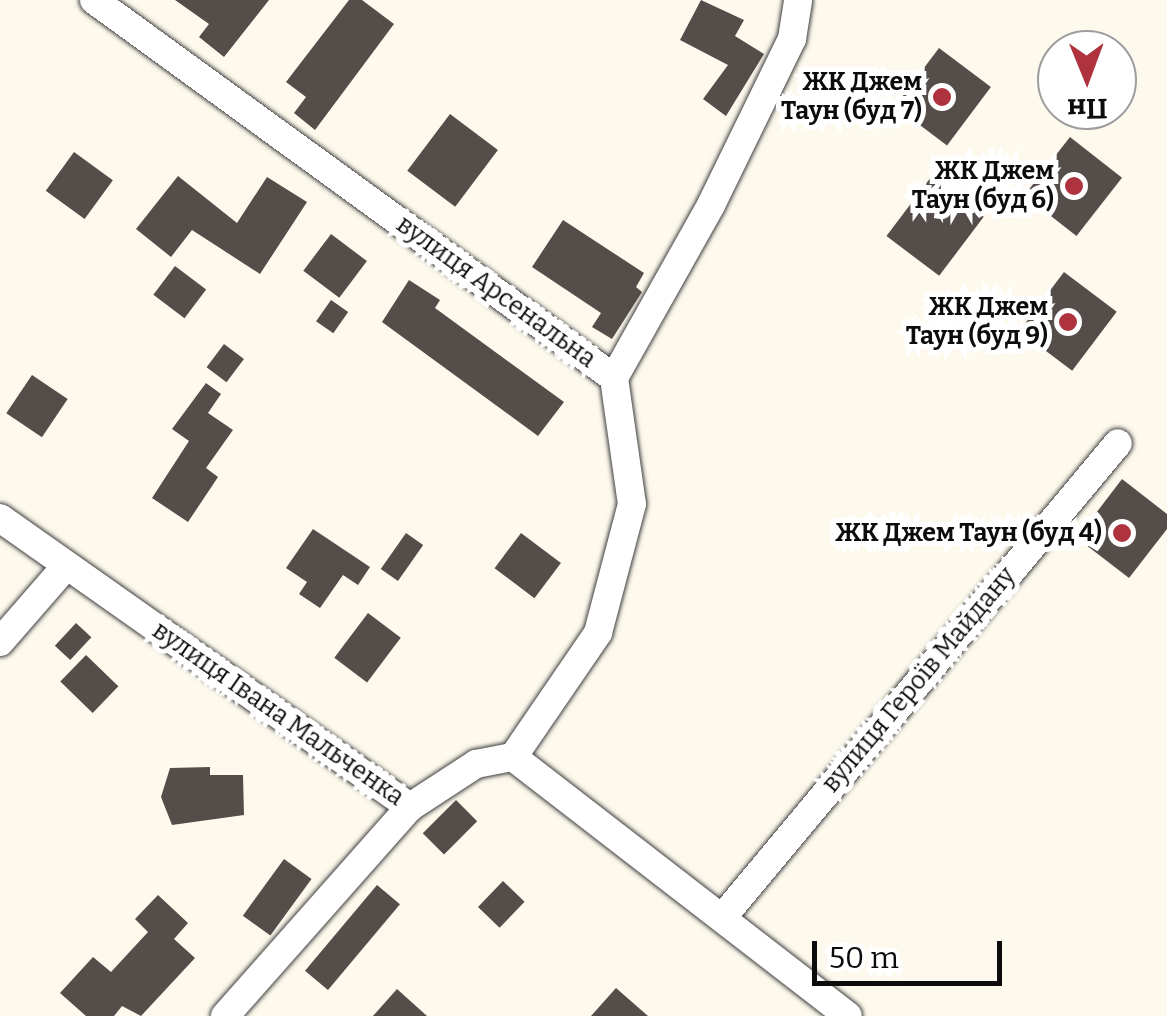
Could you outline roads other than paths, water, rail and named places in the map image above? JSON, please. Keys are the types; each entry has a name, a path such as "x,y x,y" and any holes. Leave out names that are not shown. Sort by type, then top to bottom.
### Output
{"street":[{"name":"вулиця Арсенальна","path":"94,0 614,378 632,504 598,633 512,757"},
{"path":"614,378 768,89 792,39 798,0"},
{"name":"вулиця Героїв Майдану","path":"722,918 1118,442"},
{"name":"вулиця Івана Мальченка","path":"0,518 410,807 467,769 512,757"},
{"path":"0,642 66,566"},
{"path":"512,757 848,1016"},
{"path":"225,1016 410,807"}],"place":[{"name":"ЖК Джем Таун (буд 7)","path":"942,97"},
{"name":"ЖК Джем Таун (буд 6)","path":"1074,186"},
{"name":"ЖК Джем Таун (буд 9)","path":"1068,322"},
{"name":"ЖК Джем Таун (буд 4)","path":"1122,533"}]}
